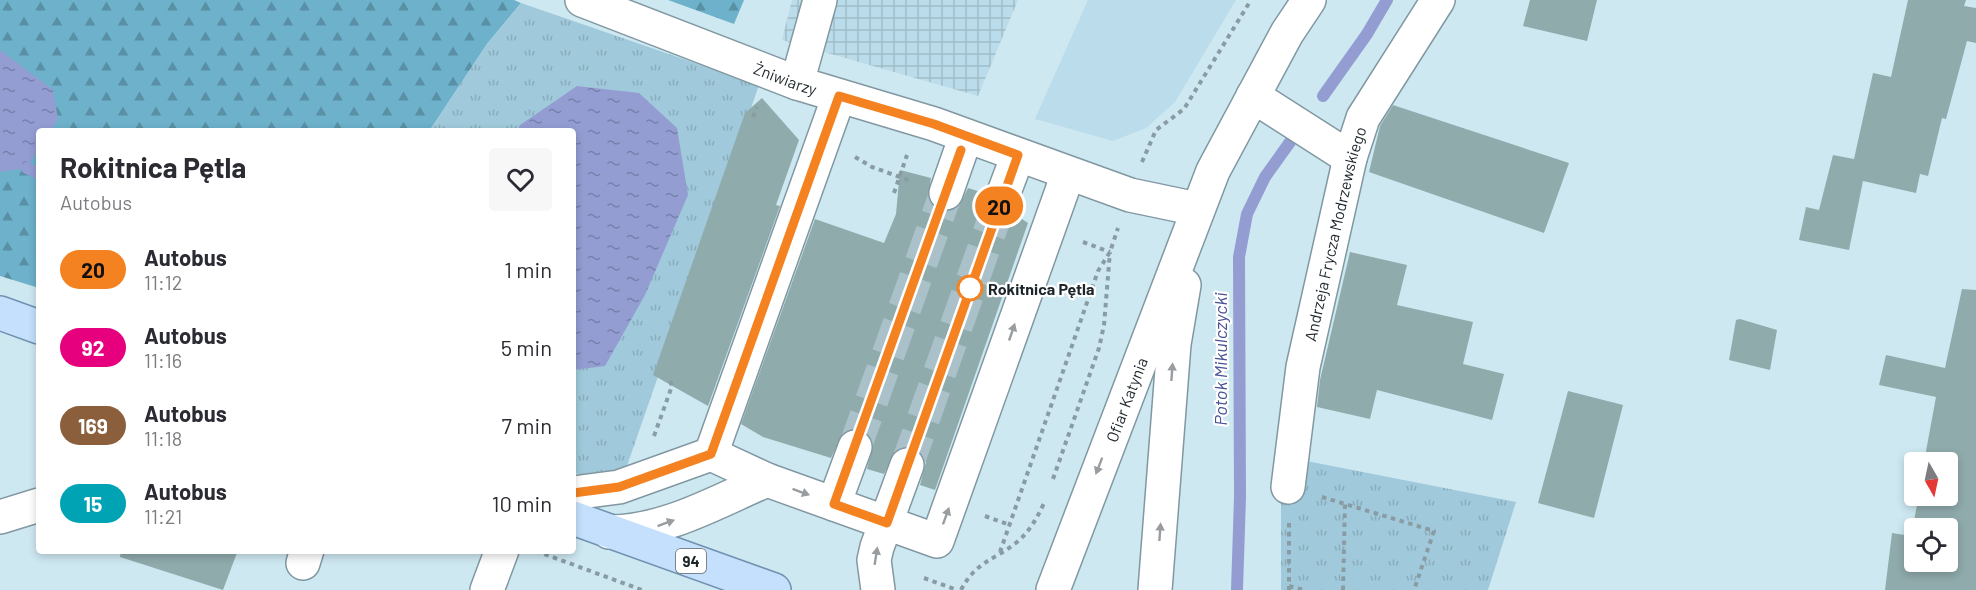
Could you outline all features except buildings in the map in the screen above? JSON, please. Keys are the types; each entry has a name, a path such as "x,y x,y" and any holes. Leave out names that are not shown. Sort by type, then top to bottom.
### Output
{"main road":[{"path":"0,313 36,326"},
{"name":"94","path":"576,519 740,585 774,590"}],"street":[{"name":"Żniwiarzy","path":"582,0 797,82 966,136 1130,195 1197,209"},
{"path":"797,82 820,0"},
{"name":"Ofiar Katynia","path":"1053,590 1213,171 1287,33 1309,0"},
{"name":"Andrzeja Frycza Modrzewskiego","path":"1288,488 1303,367 1350,158 1363,118 1438,0"},
{"path":"711,454 839,96"},
{"path":"1253,96 1350,158"},
{"path":"934,189 966,136"},
{"path":"998,211 1018,155"},
{"path":"576,493 619,487 711,454 767,480 937,541 1068,174"},
{"name":"Ofiar Katynia","path":"1155,590 1174,344 1197,209"},
{"path":"834,504 855,447"},
{"path":"878,590 874,560 907,465"},
{"path":"609,532 633,532 658,526 767,480"},
{"path":"0,517 36,506"},
{"path":"487,590 500,554"}],"path":[{"path":"1142,159 1156,130 1184,109 1251,0"},
{"path":"846,151 872,167 934,189"},
{"path":"1000,552 1098,271 1110,252 1119,226"},
{"path":"1074,239 1110,252"},
{"path":"1050,488 1099,348 1104,325 1110,252"},
{"path":"1304,590 1289,588 1288,488 1434,531 1414,590"},
{"path":"914,574 959,590 976,567 1029,530 1046,499"},
{"path":"1343,590 1345,504"},
{"path":"980,514 1010,525"},
{"path":"546,554 642,590"}],"shaded area":[{"path":"792,0 1018,0 978,96 782,40"},
{"path":"1088,0 1236,0 1175,102 1146,128 1113,141 1035,119"}],"green space":[{"path":"0,0 514,0 521,3 487,44 431,128 36,128 36,287 0,276"},
{"path":"668,0 744,0 734,24"},
{"path":"521,3 759,85 619,489 576,473 576,128 431,128 487,44"},
{"path":"1281,456 1516,502 1488,590 1281,590"}],"water":[{"path":"0,50 53,90 58,119 52,128 36,128 36,154 27,168 0,172"},
{"path":"577,86 639,93 677,128 688,195 645,295 605,366 576,370 576,128 519,128"}],"waterway":[{"name":"Potok Mikulczycki","path":"1323,96 1367,34 1387,0"},
{"name":"Potok Mikulczycki","path":"1237,590 1240,497 1239,257 1247,214 1265,177 1290,142"},
{"path":"27,168 36,172"}],"tunnel":[{"path":"855,447 946,193"},
{"path":"907,465 997,211"}],"bus line":[{"name":"20","path":"576,493 619,487 711,454 839,96 934,124 1018,155 887,523 834,504 961,150"}],"place":[{"name":"Rokitnica Pętla","path":"970,288"}]}
